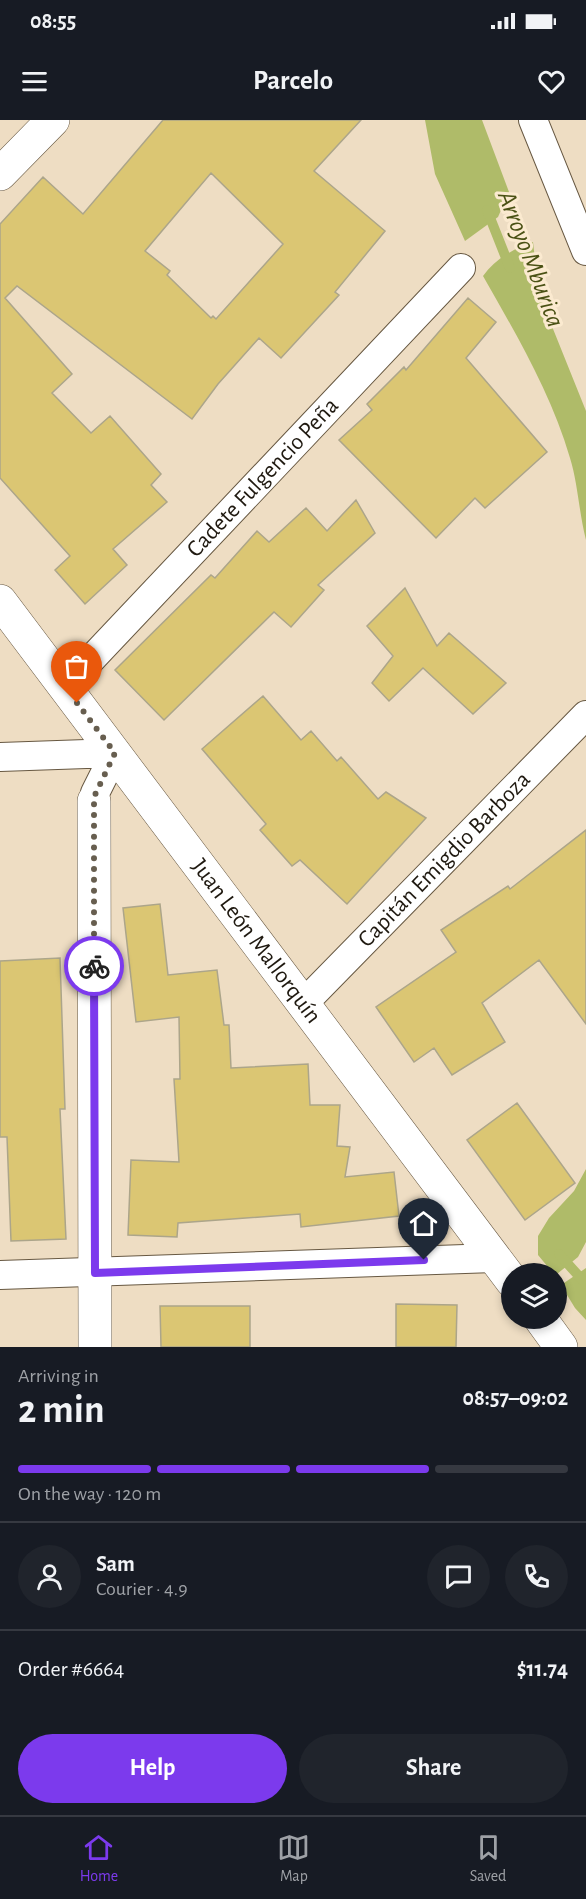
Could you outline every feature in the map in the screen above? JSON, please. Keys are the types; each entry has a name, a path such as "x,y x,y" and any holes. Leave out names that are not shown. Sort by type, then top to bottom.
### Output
{"street":[{"path":"0,174 53,120"},
{"path":"533,120 586,251"},
{"name":"Cadete Fulgencio Peña","path":"65,687 461,268"},
{"name":"Juan León Mallorquín","path":"0,601 501,1266"},
{"name":"Capitán Emigdio Barboza","path":"303,1004 586,715"},
{"path":"0,757 115,753 94,793 95,1347"},
{"path":"0,1275 501,1269"},
{"path":"548,1329 561,1347"}],"water":[{"path":"425,120 482,120 509,192 498,217 465,241 435,174"},
{"path":"533,242 539,294 586,411 586,540 573,468 553,410 532,364 483,276 505,255"},
{"path":"586,1169 586,1242 578,1257 567,1266 567,1263 545,1263 538,1255 538,1236 549,1218 574,1191"},
{"path":"586,1268 586,1320 567,1295 567,1281"}],"building":[{"path":"163,120 361,120 314,171 385,231 335,292 339,295 281,358 259,338 218,384 192,419 17,286 5,298 72,374 52,393 91,433 110,416 161,474 151,485 167,502 113,549 127,565 85,604 55,570 70,556 0,478 0,224 43,177 83,214","holes":["211,173 283,244 216,319 213,316 211,318 167,275 170,271 145,251"]},
{"path":"468,298 496,322 466,358 547,452 485,508 475,498 436,538 339,440 372,410 367,404 404,367 406,370"},
{"path":"356,500 375,533 318,585 324,590 291,627 274,612 164,720 115,670 211,575 215,578 257,531 269,542 306,508 327,531"},
{"path":"405,588 437,646 449,633 506,683 473,714 423,668 389,701 372,683 393,656 367,626"},
{"path":"263,696 301,740 311,731 337,761 341,757 378,799 386,792 426,818 347,904 300,860 292,866 260,830 266,824 202,749"},
{"path":"586,830 586,1024 539,960 482,1003 505,1042 452,1075 434,1048 414,1062 376,1007 456,952 441,930 508,886 510,889"},
{"path":"160,904 168,975 217,970 224,1025 229,1025 231,1068 308,1064 310,1105 340,1105 337,1146 350,1147 345,1177 394,1172 399,1216 301,1227 300,1214 178,1223 177,1237 128,1235 131,1160 179,1162 174,1079 180,1079 179,1017 136,1022 123,908"},
{"path":"60,958 65,1109 60,1109 66,1239 11,1241 7,1137 0,1137 0,961"},
{"path":"517,1103 575,1183 525,1220 467,1140"},
{"path":"396,1304 457,1305 456,1347 396,1347"},
{"path":"160,1306 250,1306 250,1347 161,1347"}],"waterway":[{"name":"Arroyo Mburica","path":"487,210 510,268"},
{"name":"Arroyo Mburica","path":"559,1254 586,1284"}],"way so far":[{"path":"77,703 115,753 94,793 94,966"}],"route":[{"path":"94,966 95,1273 424,1260"}]}
